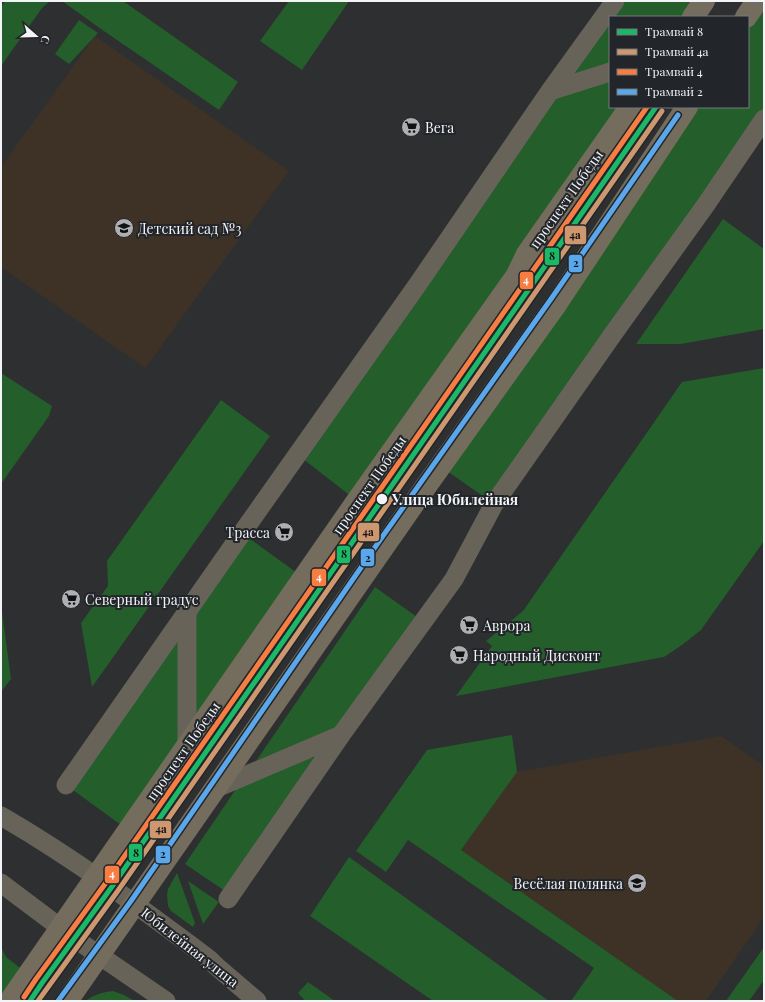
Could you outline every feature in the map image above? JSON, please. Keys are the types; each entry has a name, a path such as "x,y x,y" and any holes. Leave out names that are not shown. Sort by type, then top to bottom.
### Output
{"main road":[{"path":"694,16 704,1"},
{"path":"747,16 757,1"},
{"name":"проспект Победы","path":"10,1001 357,501 513,281 527,254 629,108"},
{"path":"67,1001 424,489 557,303 686,108"}],"street":[{"path":"66,785 418,284 550,91 615,1"},
{"path":"550,91 609,72"},
{"path":"228,899 341,735 454,579 494,504 705,206 764,119"},
{"path":"187,613 187,745"},
{"path":"214,789 341,735"},
{"name":"Юбилейная улица","path":"1,816 30,833 134,904 209,959 256,1001"},
{"path":"1,883 99,956 166,1001"}],"shaded area":[{"name":"Детский сад №3","path":"95,36 289,171 145,368 1,267 1,167"},
{"name":"Весёлая полянка","path":"721,736 764,766 764,917 706,1001 678,1001 461,850 517,772"}],"green space":[{"path":"5,1 50,1 42,8 1,66 1,7"},
{"path":"62,1 123,1 238,82 219,110"},
{"path":"289,1 349,1 302,70 260,41"},
{"path":"615,1 704,1 694,16 609,16 609,108 629,108 357,501 298,455"},
{"path":"764,1 764,115 494,504 440,466 686,108 749,108 749,16"},
{"path":"79,20 98,33 69,64 55,54"},
{"path":"723,219 764,249 764,329 681,344 636,344"},
{"path":"764,368 764,541 701,630 664,657 456,696 492,646 486,641 523,611 682,382"},
{"path":"1,373 52,406 49,416 1,484"},
{"path":"221,400 270,436 92,687 81,623 108,586 107,561"},
{"path":"242,533 304,578 128,830 66,785"},
{"path":"375,587 417,617 339,726 256,761"},
{"path":"1,604 11,679 1,692"},
{"path":"512,735 517,772 461,850 678,1001 571,1001 594,968 408,840 386,872 356,851 427,750"},
{"path":"310,758 317,758 225,891 185,864 236,789"},
{"path":"349,857 549,1001 433,1001 310,916"},
{"path":"177,873 195,923 193,927 171,911 168,906 168,889"},
{"path":"188,881 219,902 203,924"},
{"path":"1,947 6,957 28,974 1,1001"},
{"path":"764,947 764,980 749,1001 726,1001"},
{"path":"308,982 335,1001 305,1001 298,993"},
{"path":"113,991 135,1001 85,1001 98,994"}],"tram line":[{"name":"4","path":"24,997 105,884 646,108"},
{"name":"8","path":"30,1001 111,888 655,108"},
{"name":"4а","path":"38,1001 117,892 662,111"},
{"name":"2","path":"58,1001 131,901 380,540 551,299 678,115"}],"place":[{"name":"Вега","path":"411,127"},
{"name":"Детский сад №3","path":"124,228"},
{"name":"Улица Юбилейная","path":"382,499"},
{"name":"Трасса","path":"284,532"},
{"name":"Северный градус","path":"71,599"},
{"name":"Аврора","path":"469,625"},
{"name":"Народный Дисконт","path":"459,655"},
{"name":"Весёлая полянка","path":"637,883"}]}
